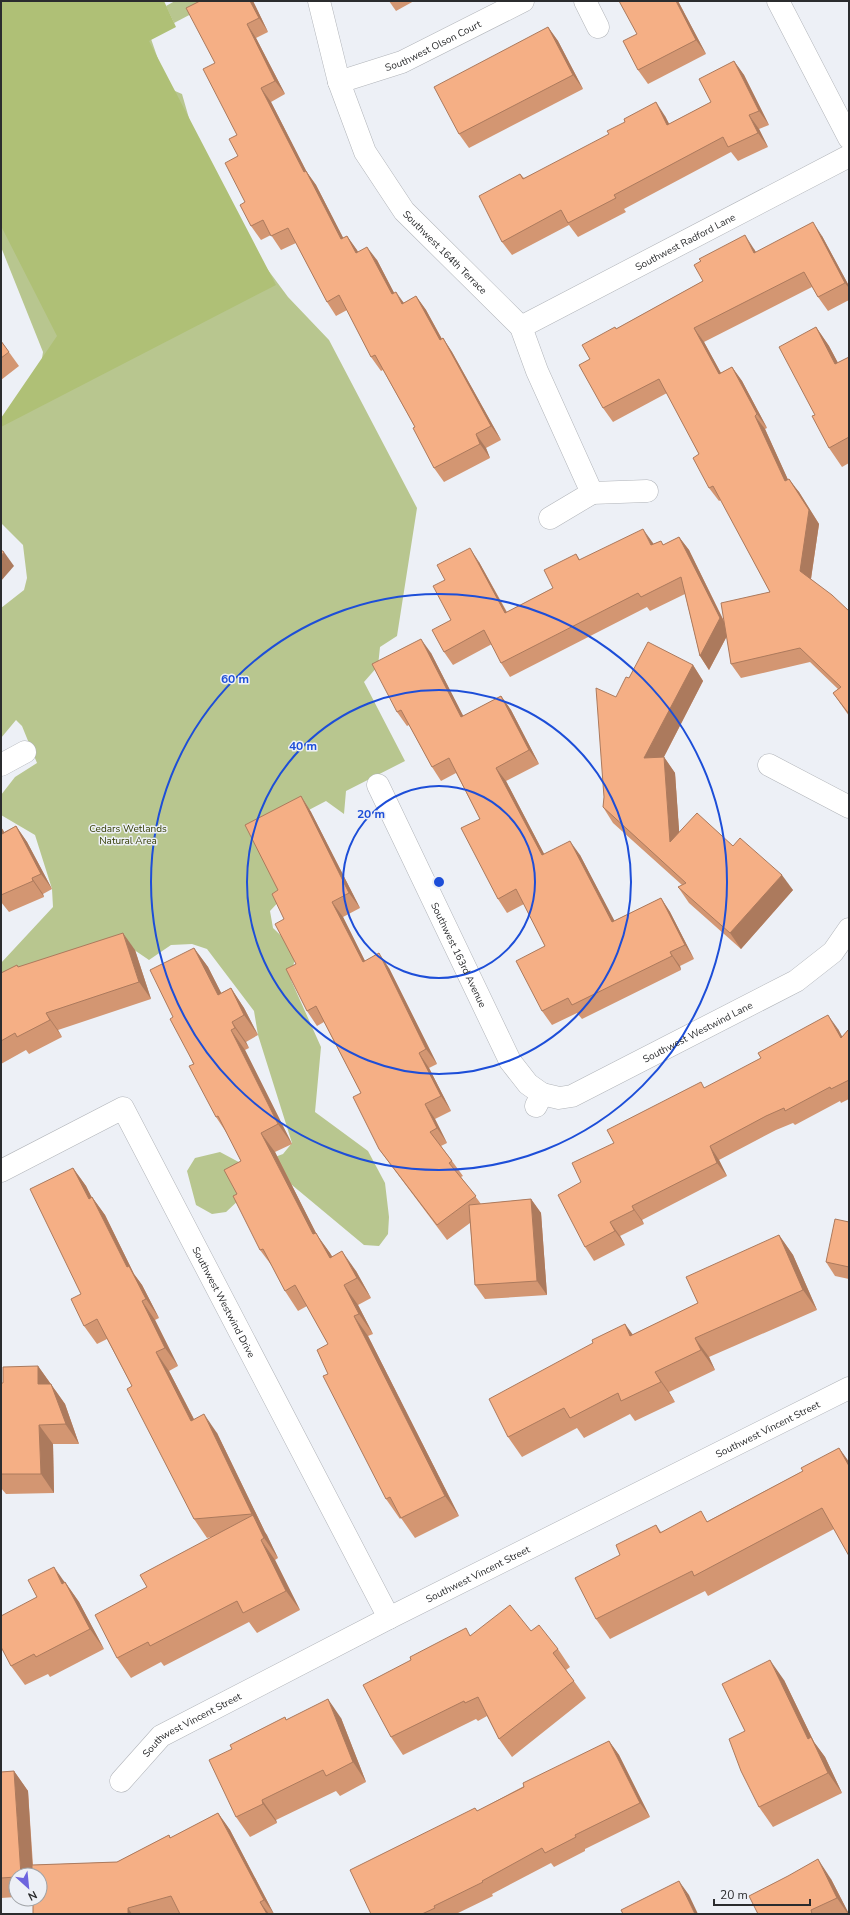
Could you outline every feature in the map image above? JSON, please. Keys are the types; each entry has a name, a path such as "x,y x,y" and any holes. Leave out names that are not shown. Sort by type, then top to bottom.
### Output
{"street":[{"name":"Southwest 164th Terrace","path":"319,1 340,82 365,152 404,211 521,327 537,371 592,493"},
{"name":"Southwest Olson Court","path":"340,82 402,62 523,1"},
{"path":"585,1 598,26"},
{"path":"778,1 849,138"},
{"name":"Southwest Radford Lane","path":"521,327 849,156"},
{"path":"550,518 592,493 647,491"},
{"path":"1,765 25,752"},
{"path":"770,764 849,807"},
{"name":"Southwest 163rd Avenue","path":"378,785 510,1061 539,1100"},
{"name":"Southwest Westwind Lane","path":"539,1100 572,1096 796,981 833,952 849,929"},
{"name":"Southwest Westwind Drive","path":"1,1170 123,1108 389,1618"},
{"name":"Southwest Vincent Street","path":"121,1781 161,1736 389,1618 849,1388"}],"green space":[{"name":"Cedars Wetlands Natural Area","path":"1,1 150,36 168,88 182,94 197,146 248,243 288,297 329,340 417,508 397,636 380,647 378,666 364,682 405,761 346,791 344,814 326,801 263,834 284,896 270,911 273,928 296,950 291,980 321,1047 315,1112 368,1151 385,1183 389,1217 388,1234 379,1246 364,1245 280,1175 256,1184 226,1212 212,1214 196,1205 187,1171 195,1158 220,1152 248,1167 283,1154 292,1143 258,1035 254,1011 207,949 192,944 171,945 149,960 127,945 1,985 1,963 53,907 52,889 35,835 1,815 1,795 15,777 37,763 22,726 16,720 1,738 1,608 24,590 27,578 23,545 1,523 1,427 38,384 43,352 1,247"},
{"path":"1,1 164,1 176,27 149,41 276,285 1,427 1,418 57,336 1,226"},
{"path":"175,1 216,1 174,23 166,6"}],"building":[{"path":"200,1 250,1 259,18 247,24 275,81 261,88 304,172 306,171 341,239 347,236 356,253 367,247 392,294 396,292 402,304 416,296 440,340 443,338 491,426 476,434 480,444 434,468 413,428 415,427 375,355 371,357 339,295 327,302 288,228 271,236 263,220 251,226 240,205 245,202 225,163 238,156 229,139 237,135 203,69 215,63 186,8"},
{"path":"619,1 676,1 696,40 638,70 623,41 637,34"},
{"path":"548,27 573,75 459,134 434,87"},
{"path":"734,61 759,111 749,115 758,133 728,147 723,137 614,195 616,198 568,223 561,210 502,242 479,196 520,174 523,179 609,134 607,131 625,122 624,119 656,102 667,125 711,102 699,79"},
{"path":"813,222 845,283 818,297 804,272 694,328 719,374 732,367 757,414 755,416 785,481 789,479 809,510 800,571 832,595 849,611 849,714 833,693 841,687 800,648 731,664 721,603 770,592 713,486 709,488 693,458 699,454 659,379 603,408 579,365 590,359 582,345 615,327 616,329 703,281 694,265 701,261 699,259 745,235 754,253"},
{"path":"816,327 835,364 849,357 849,437 829,448 812,416 815,415 779,347"},
{"path":"1,341 9,352 1,358"},
{"path":"643,529 651,545 661,541 663,545 679,537 720,618 700,656 681,577 641,597 638,593 501,663 484,630 444,652 432,630 451,620 433,586 445,580 437,565 470,548 505,613 553,588 544,570 576,554 579,560"},
{"path":"421,639 461,717 501,696 529,750 496,768 542,855 570,841 612,922 661,898 685,945 670,952 672,956 572,1005 568,998 542,1011 516,961 545,946 516,889 498,899 461,828 480,819 449,758 432,767 401,710 397,712 372,664"},
{"path":"648,642 693,665 644,758 664,757 670,842 697,813 733,846 740,838 782,875 730,933 678,887 686,883 603,807 604,797 596,688 616,697 626,677 629,678"},
{"path":"301,796 349,893 332,902 363,962 379,953 426,1049 419,1053 441,1096 425,1104 437,1128 430,1132 452,1161 449,1163 476,1196 437,1225 379,1149 353,1097 361,1093 316,1006 307,1011 286,969 296,964 275,924 284,919 272,894 278,890 245,825"},
{"path":"16,826 41,874 32,878 33,881 1,895 1,832 2,834"},
{"path":"123,933 139,982 46,1013 50,1020 17,1037 15,1033 1,1041 1,973 17,965 18,967"},
{"path":"194,948 218,995 231,988 244,1015 232,1022 235,1028 231,1030 278,1124 261,1133 313,1234 316,1233 330,1258 342,1251 357,1278 344,1285 359,1314 354,1316 445,1496 401,1518 390,1497 386,1499 323,1376 328,1374 317,1350 328,1344 295,1285 285,1291 263,1249 260,1250 233,1196 237,1194 224,1170 241,1161 218,1116 216,1117 189,1066 194,1064 170,1019 173,1017 150,970"},
{"path":"828,1015 841,1038 849,1029 849,1080 831,1089 830,1087 785,1111 784,1108 766,1116 710,1146 717,1163 632,1206 634,1210 610,1222 615,1231 585,1247 558,1195 581,1182 572,1163 614,1143 607,1130 701,1082 704,1088 761,1058 758,1053"},
{"path":"73,1168 89,1199 92,1197 127,1267 129,1266 146,1299 142,1301 165,1348 156,1352 191,1421 204,1414 252,1514 194,1519 127,1389 132,1386 97,1319 84,1326 71,1299 81,1294 30,1189"},
{"path":"531,1199 537,1281 475,1285 469,1205"},
{"path":"835,1219 849,1222 849,1267 826,1262"},
{"path":"779,1235 803,1290 695,1338 701,1350 655,1372 661,1382 621,1401 618,1393 570,1418 564,1408 508,1437 489,1399 593,1343 592,1340 625,1324 630,1336 698,1303 686,1277"},
{"path":"38,1366 38,1384 51,1384 66,1424 39,1425 41,1474 1,1474 1,1383 3,1383 3,1367"},
{"path":"839,1448 849,1466 849,1556 822,1508 694,1576 692,1571 596,1619 575,1578 620,1555 616,1545 656,1525 660,1533 701,1511 707,1522 803,1471 801,1468"},
{"path":"253,1515 264,1538 261,1540 286,1591 243,1613 237,1601 150,1646 148,1642 117,1658 95,1615 147,1587 140,1575"},
{"path":"54,1567 62,1584 65,1582 90,1629 36,1657 34,1654 11,1666 1,1647 1,1616 37,1597 28,1580"},
{"path":"510,1605 531,1631 539,1625 558,1649 553,1653 574,1681 499,1739 478,1697 465,1703 464,1701 391,1737 363,1685 411,1660 410,1657 466,1628 470,1636"},
{"path":"770,1660 808,1739 811,1737 828,1773 759,1807 741,1771 729,1739 745,1731 722,1684"},
{"path":"328,1699 353,1762 326,1776 323,1770 262,1800 263,1804 236,1817 209,1760 232,1749 230,1745 285,1717 286,1720"},
{"path":"609,1741 640,1803 575,1835 576,1837 545,1853 542,1848 482,1881 483,1882 434,1906 435,1908 422,1914 371,1914 350,1870 475,1808 477,1811 524,1787 523,1783"},
{"path":"14,1771 20,1867 8,1867 8,1878 1,1878 1,1772"},
{"path":"218,1813 264,1900 260,1902 267,1914 180,1914 171,1896 128,1908 128,1914 33,1914 33,1907 48,1907 48,1867 32,1867 32,1865 117,1862 169,1835 170,1838"},
{"path":"818,1859 837,1898 811,1910 812,1914 758,1914 749,1896"},
{"path":"679,1881 695,1914 623,1914 621,1910"}]}
